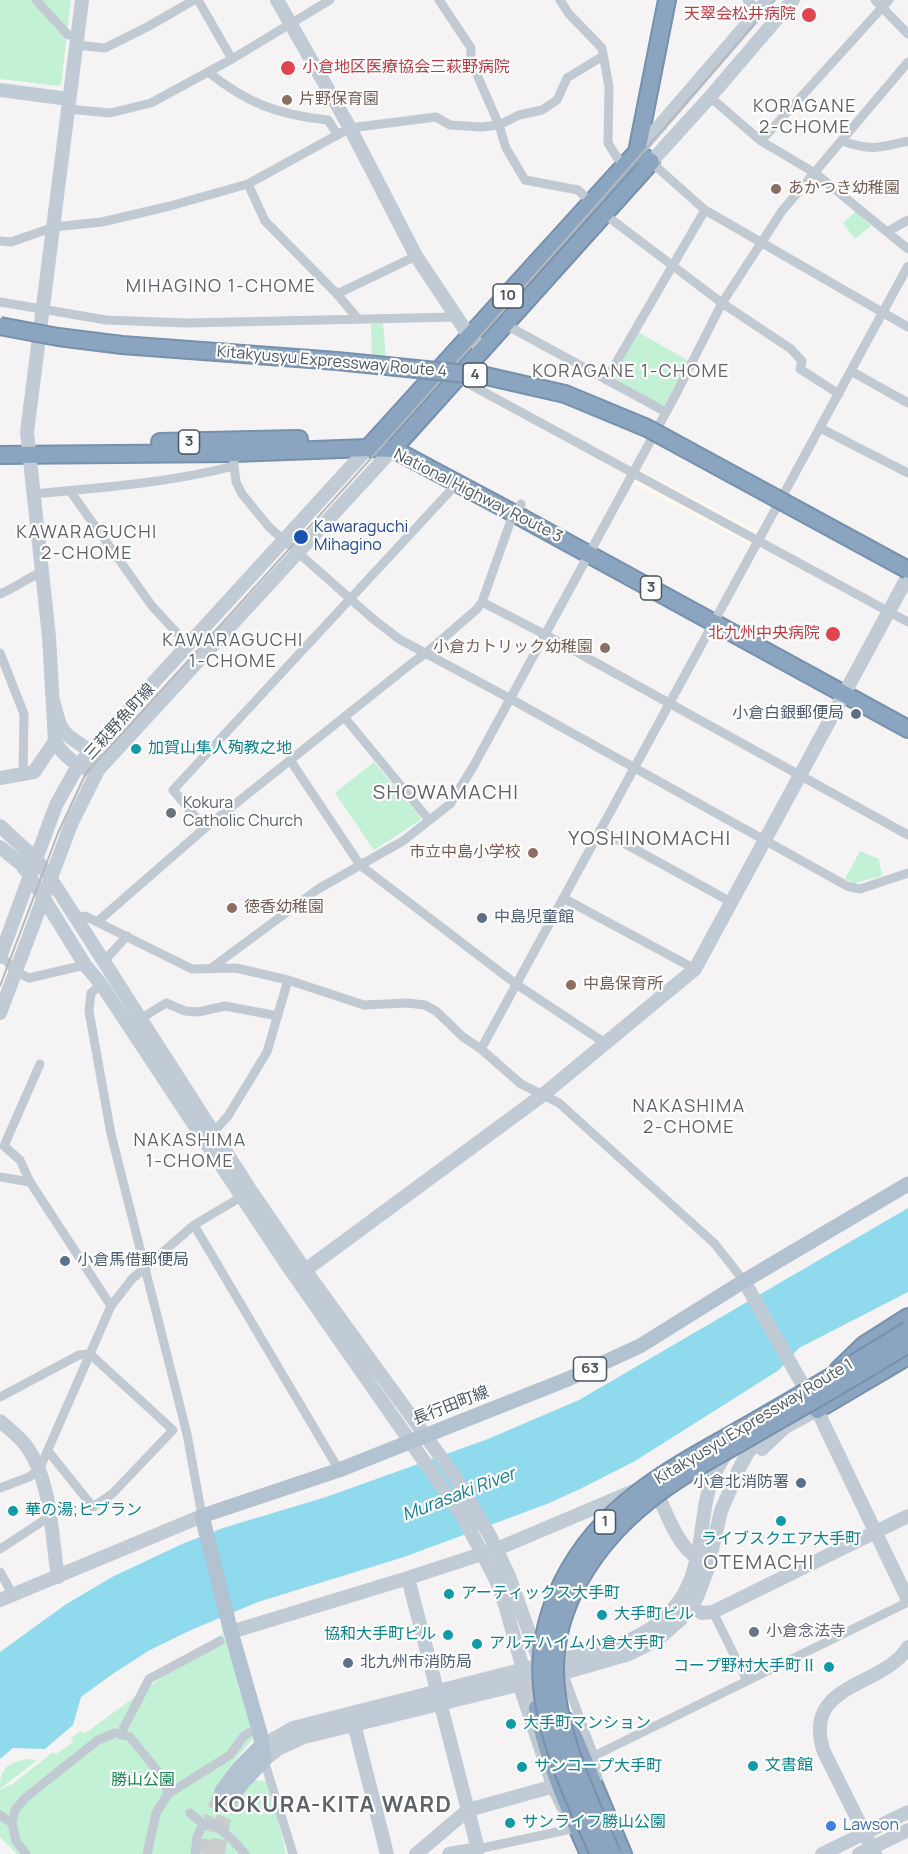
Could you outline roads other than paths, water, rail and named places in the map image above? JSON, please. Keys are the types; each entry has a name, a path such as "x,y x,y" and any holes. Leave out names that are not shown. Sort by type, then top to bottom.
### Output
{"highway":[{"path":"651,162 631,159 667,0"},
{"name":"10","path":"373,443 631,159"},
{"name":"10","path":"396,446 651,162"},
{"name":"Kitakyusyu Expressway Route 4","path":"0,315 60,326 122,333 420,358 532,374 589,392 650,418 908,558"},
{"name":"Kitakyusyu Expressway Route 4","path":"0,326 58,337 122,345 337,361 486,376 565,394 647,428 908,570"},
{"name":"National Highway Route 3","path":"0,445 28,449 234,459 373,443"},
{"name":"National Highway Route 3","path":"0,455 28,449 373,443 419,449 518,509 717,618 848,689 908,716"},
{"name":"National Highway Route 3","path":"396,446 456,482 518,509"},
{"name":"National Highway Route 3","path":"848,689 908,729"},
{"path":"838,1370 864,1345 908,1317"},
{"name":"Kitakyusyu Expressway Route 1","path":"599,1854 563,1769 543,1694 543,1646 547,1622 554,1598 573,1560 598,1528 639,1491 908,1328"},
{"name":"Kitakyusyu Expressway Route 1","path":"612,1854 577,1769 557,1696 556,1658 560,1630 569,1602 583,1574 612,1535 648,1501 697,1468 908,1344"},
{"path":"811,1399 908,1356"},
{"path":"553,1699 575,1739 623,1854"},
{"path":"537,1708 544,1744 561,1791 589,1854"}],"main road":[{"name":"長行田町線","path":"202,1516 339,1470 568,1379 640,1346 747,1287 908,1184"},
{"path":"202,1516 226,1636 260,1733 262,1753 238,1768 228,1794"}],"street":[{"path":"36,0 72,40 105,48 194,0"},
{"path":"56,805 57,788 69,764 55,741 50,637 27,432 54,227 68,104 72,40 82,0"},
{"path":"198,0 232,59"},
{"path":"277,0 344,132 416,256 470,337 483,349"},
{"path":"0,93 110,113 151,103 232,59 330,0"},
{"path":"439,0 471,48 471,61 499,125 506,148 525,180 578,190 605,215 722,303 791,349 802,361 800,369 839,394"},
{"path":"560,0 569,14 602,48 609,87 608,143 618,159 631,159 764,5 747,0"},
{"path":"793,0 710,98 651,162 705,210 908,327"},
{"path":"875,0 885,4 908,34"},
{"path":"761,141 885,4"},
{"path":"0,241 11,242 54,227 102,222 170,207 248,184 344,132 436,117 450,124 481,127 499,125 519,115 542,110 557,100 567,78 603,56"},
{"path":"210,969 318,889 403,841 450,804 473,767 666,412 722,303 782,212 908,62"},
{"path":"208,72 223,84 261,105 293,116 328,120 344,132"},
{"path":"710,98 761,141 815,173 908,249"},
{"path":"842,141 874,149 908,141"},
{"path":"248,184 265,221 337,294 358,319"},
{"path":"606,380 705,210"},
{"path":"887,232 908,220"},
{"path":"337,294 416,256"},
{"path":"481,1049 908,266"},
{"path":"0,303 106,320 187,322 456,317"},
{"path":"506,325 666,412"},
{"path":"851,371 908,403"},
{"path":"458,378 908,622"},
{"path":"820,428 908,473"},
{"name":"三萩野魚町線","path":"0,955 56,805 78,764 373,443"},
{"name":"三萩野魚町線","path":"0,1013 72,822 98,770 396,446"},
{"path":"33,494 127,485 234,459 236,482 245,500 269,527 399,639 847,886 860,889 908,873"},
{"path":"205,828 173,790 352,599 456,482"},
{"path":"70,491 152,606 188,645"},
{"path":"97,922 205,828 425,654 477,609 482,602 518,509"},
{"path":"0,594 11,590 26,578 42,572"},
{"path":"300,1273 544,1094 695,969 908,576"},
{"path":"482,602 908,835"},
{"path":"0,653 24,714 23,775"},
{"path":"54,703 63,730 99,761 98,770 91,770 78,764 64,754"},
{"path":"345,718 429,820"},
{"path":"0,778 34,772 55,741"},
{"path":"290,760 360,865 516,984 605,1043"},
{"path":"0,816 30,842 36,843 44,837"},
{"path":"0,826 47,888 87,953 101,984"},
{"path":"600,830 731,902"},
{"path":"0,837 33,867 47,888 77,919 140,1019 209,1137"},
{"path":"0,837 15,860"},
{"path":"0,846 15,860 33,867"},
{"path":"47,888 60,926 85,965 101,984 209,1137 300,1273 418,1438 437,1450 456,1478 483,1538 482,1554 506,1608 551,1787 582,1854"},
{"path":"563,898 695,969"},
{"path":"77,919 85,916 192,969 237,968 288,980 364,1005 407,1003 425,1005 436,1011 463,1037 481,1049 521,1084 559,1103 714,1244 747,1287 811,1399 908,1601 594,1756"},
{"path":"29,937 41,925 49,922 60,926"},
{"path":"104,961 127,936"},
{"path":"0,955 16,972 29,978 85,965"},
{"path":"209,1137 228,1116 267,1052 288,980"},
{"path":"0,1600 202,1516 187,1434 111,1134 89,1011 91,993 101,984"},
{"path":"140,1019 166,1003 185,1011 198,1012 225,1006 278,1016"},
{"path":"40,1064 4,1146 20,1160 30,1182 111,1306"},
{"path":"0,1177 30,1182"},
{"path":"0,1488 29,1477 39,1470 111,1306 132,1279 194,1226 246,1194"},
{"path":"194,1226 339,1470"},
{"path":"543,1672 563,1673 629,1654 668,1631 685,1604 703,1584 715,1533 730,1491 751,1462 838,1370 908,1328"},
{"path":"293,1854 262,1753 293,1728 352,1719 523,1679 628,1642 656,1626 685,1604 697,1557 708,1488 721,1461 734,1443 761,1416 811,1399 908,1337"},
{"path":"0,1397 79,1355 90,1354 173,1430 187,1434"},
{"path":"0,1421 26,1446 39,1470 45,1487 58,1577"},
{"path":"48,1451 93,1507 112,1494 173,1430"},
{"path":"418,1438 422,1456 443,1486 483,1538 497,1549 520,1604 553,1699 618,1854"},
{"path":"120,1735 149,1679 226,1636 497,1549 641,1488 657,1493 683,1546 690,1554 697,1557"},
{"path":"685,1604 702,1613 713,1612 908,1516"},
{"path":"0,1549 49,1517"},
{"path":"0,1572 14,1595"},
{"path":"408,1578 478,1850"},
{"path":"713,1612 747,1681"},
{"path":"908,1647 889,1667 842,1691 834,1698 824,1712 819,1727 824,1752 864,1834 868,1852 908,1830"},
{"path":"563,1673 594,1756 597,1776 630,1854"},
{"path":"523,1679 537,1708 593,1854"},
{"path":"352,1719 387,1854"},
{"path":"147,1854 156,1813 173,1793 230,1755 244,1736 250,1732"},
{"path":"26,1854 16,1841 12,1823 15,1810 25,1798 98,1740 115,1733 130,1737 173,1793"},
{"path":"416,1854 468,1810 551,1787"},
{"path":"822,1854 908,1812"},
{"path":"190,1813 203,1824 214,1824 245,1854"},
{"path":"0,1815 12,1823"},
{"path":"195,1854 197,1837 203,1824"},
{"path":"449,1854 571,1830"}],"water":[{"name":"Murasaki River","path":"908,1208 908,1292 799,1348 779,1370 635,1461 547,1504 404,1557 258,1602 191,1630 150,1650 81,1697 73,1725 45,1749 13,1748 0,1759 0,1652 65,1605 112,1577 182,1544 223,1528 326,1497 488,1439 579,1400"}],"tunnel":[{"path":"205,1854 211,1819 222,1791"},
{"path":"217,1854 223,1820 233,1796"}],"railway":[{"path":"0,986 58,833 86,773 347,485 775,0"}],"place":[{"name":"天翠会松井病院","path":"809,15"},
{"name":"小倉地区医療協会三萩野病院","path":"288,68"},
{"name":"片野保育園","path":"287,100"},
{"name":"あかつき幼稚園","path":"776,189"},
{"name":"Kawaraguchi Mihagino","path":"301,537"},
{"name":"北九州中央病院","path":"833,634"},
{"name":"小倉カトリック幼稚園","path":"605,648"},
{"name":"小倉白銀郵便局","path":"856,714"},
{"name":"加賀山隼人殉教之地","path":"136,749"},
{"name":"Kokura Catholic Church","path":"171,813"},
{"name":"市立中島小学校","path":"533,853"},
{"name":"徳香幼稚園","path":"232,908"},
{"name":"中島児童館","path":"482,918"},
{"name":"中島保育所","path":"571,985"},
{"name":"小倉馬借郵便局","path":"65,1261"},
{"name":"小倉北消防署","path":"801,1483"},
{"name":"華の湯;ヒブラン","path":"13,1511"},
{"name":"ライブスクエア大手町","path":"781,1521"},
{"name":"アーティックス大手町","path":"449,1594"},
{"name":"大手町ビル","path":"602,1615"},
{"name":"小倉念法寺","path":"754,1632"},
{"name":"協和大手町ビル","path":"448,1635"},
{"name":"アルテハイム小倉大手町","path":"477,1644"},
{"name":"北九州市消防局","path":"348,1663"},
{"name":"コープ野村大手町Ⅱ","path":"829,1667"},
{"name":"大手町マンション","path":"511,1724"},
{"name":"文書館","path":"753,1766"},
{"name":"サンコープ大手町","path":"522,1767"},
{"name":"サンライフ勝山公園","path":"510,1823"},
{"name":"Lawson","path":"831,1826"}],"district":[{"name":"KORAGANE 2-CHOME","path":"805,117"},
{"name":"MIHAGINO 1-CHOME","path":"221,287"},
{"name":"KORAGANE 1-CHOME","path":"631,372"},
{"name":"KAWARAGUCHI 2-CHOME","path":"87,543"},
{"name":"KAWARAGUCHI 1-CHOME","path":"233,651"},
{"name":"SHOWAMACHI","path":"446,793"},
{"name":"YOSHINOMACHI","path":"650,839"},
{"name":"NAKASHIMA 2-CHOME","path":"689,1117"},
{"name":"NAKASHIMA 1-CHOME","path":"190,1151"},
{"name":"OTEMACHI","path":"759,1563"},
{"name":"KOKURA-KITA WARD","path":"333,1806"}],"park label":[{"name":"勝山公園","path":"143,1781"}]}
